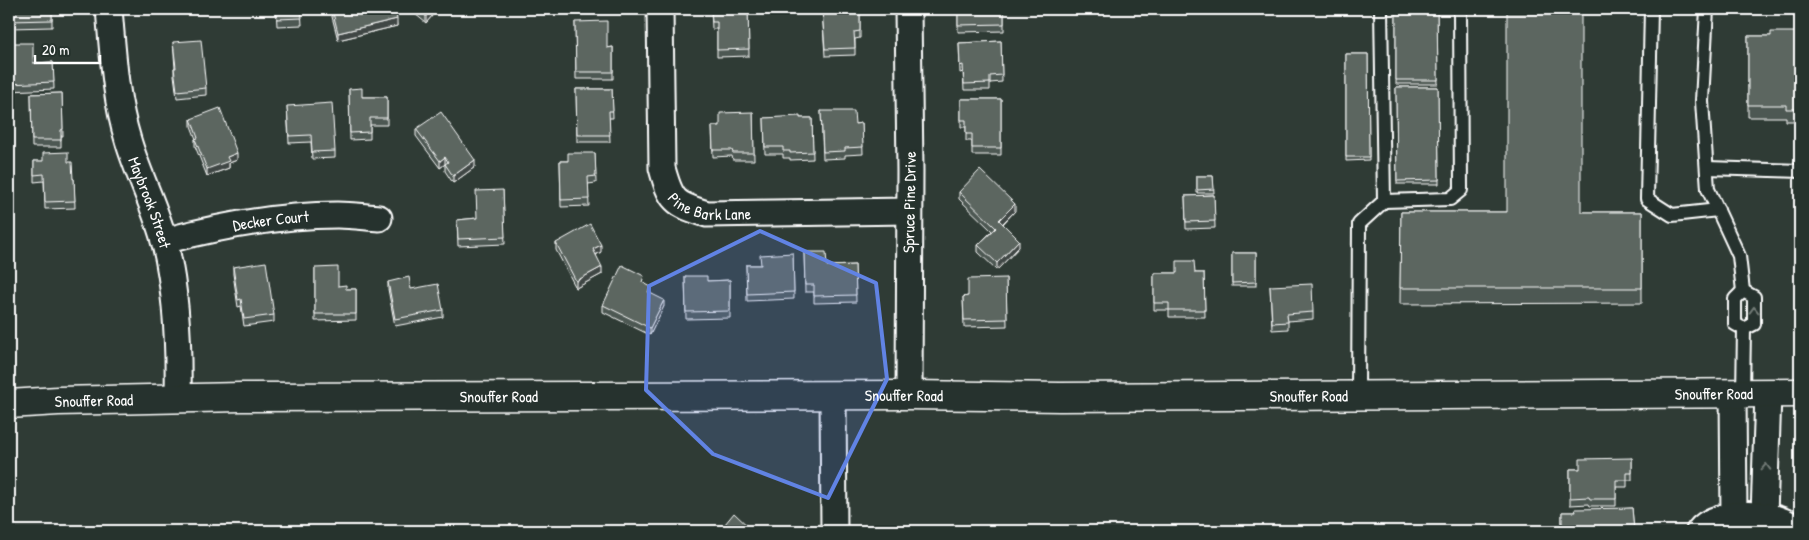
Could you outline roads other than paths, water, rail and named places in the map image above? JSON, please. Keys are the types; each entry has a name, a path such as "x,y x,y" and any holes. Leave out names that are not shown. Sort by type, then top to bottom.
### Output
{"main road":[{"name":"Snouffer Road","path":"9,404 178,398 909,395 1060,397 1800,393"}],"street":[{"name":"Maybrook Street","path":"109,9 114,72 127,140 164,242 172,278 179,363 178,398"},
{"name":"Pine Bark Lane","path":"660,9 662,168 668,190 674,199 685,207 707,214 909,211"},
{"name":"Spruce Pine Drive","path":"908,9 910,171 909,395"},
{"name":"Decker Court","path":"164,242 234,224 286,217 338,215 379,218"},
{"path":"1734,516 1748,394"},
{"path":"1748,394 1764,516"},
{"path":"833,396 834,531"},
{"path":"1699,531 1711,521 1734,516 1777,518 1798,531"}],"lane":[{"path":"1381,9 1384,201"},
{"path":"1358,395 1359,224 1384,201 1450,199 1461,190 1460,9"},
{"path":"1651,9 1648,199 1672,215 1718,210"},
{"path":"1707,9 1702,100 1708,189 1739,256 1743,290 1735,299 1735,324 1744,329"},
{"path":"1707,168 1800,171"},
{"path":"1743,290 1754,297 1754,324 1744,329"},
{"path":"1744,329 1748,394"}]}
